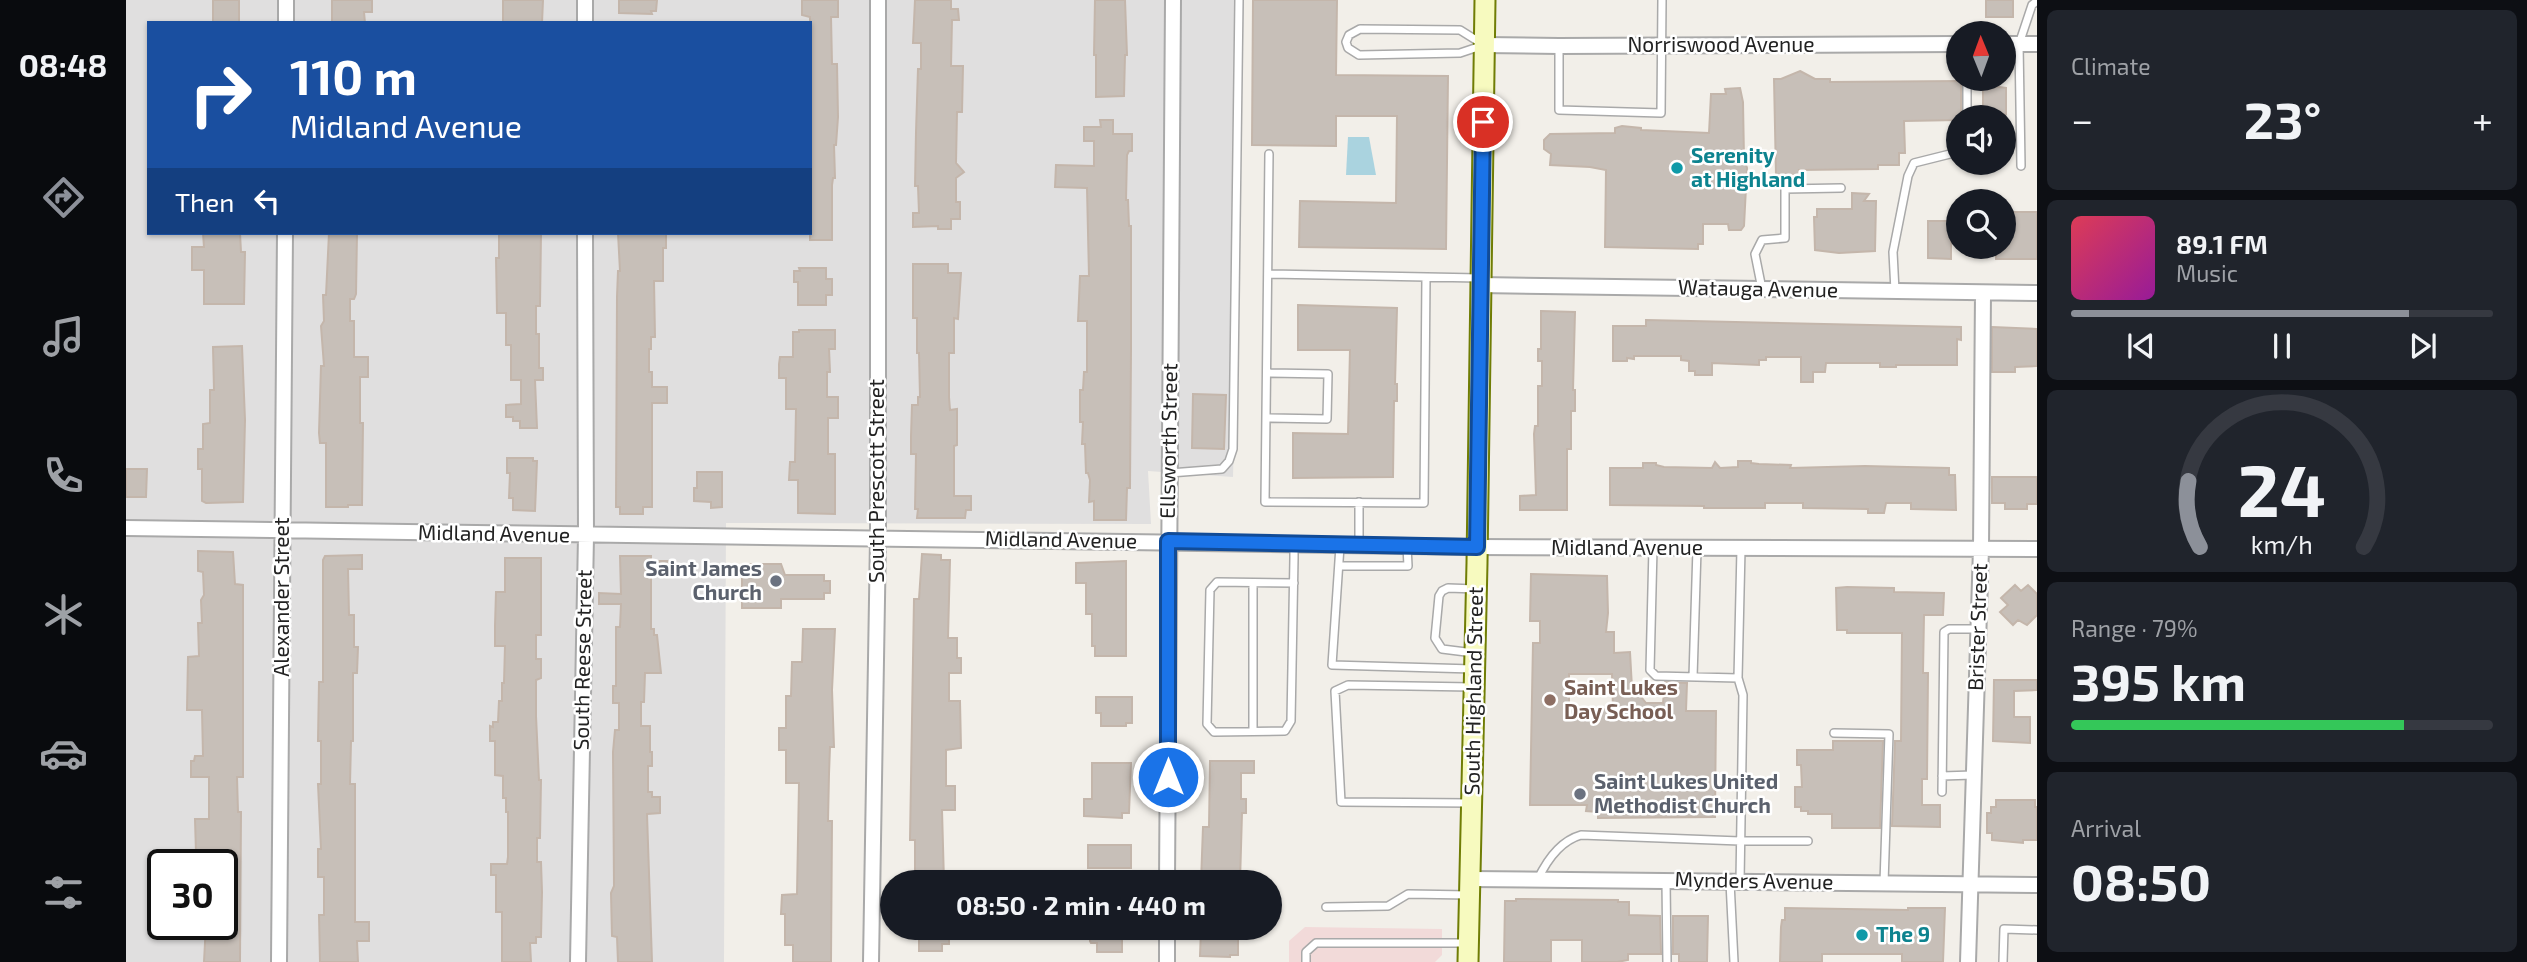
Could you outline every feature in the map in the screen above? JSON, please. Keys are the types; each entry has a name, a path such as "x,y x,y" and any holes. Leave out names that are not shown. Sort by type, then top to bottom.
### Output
{"main road":[{"name":"South Highland Street","path":"1468,952 1485,0"}],"street":[{"path":"286,0 286,21"},
{"path":"585,0 585,21"},
{"name":"South Prescott Street","path":"871,962 878,539 878,0"},
{"name":"Ellsworth Street","path":"1167,870 1173,0"},
{"name":"Norriswood Avenue","path":"1484,45 1946,44"},
{"path":"2016,44 2037,44"},
{"name":"Alexander Street","path":"279,962 285,235"},
{"name":"South Reese Street","path":"578,962 586,536 585,235"},
{"name":"Watauga Avenue","path":"1480,281 2037,293"},
{"name":"Brister Street","path":"1968,962 1981,548 1983,293"},
{"name":"Midland Avenue","path":"126,528 1477,547 2037,549"},
{"name":"Mynders Avenue","path":"1470,887 1537,879 2037,885"},
{"path":"1167,940 1167,962"}],"lane":[{"path":"1169,473 1222,469 1229,461 1233,449 1239,0"},
{"path":"1559,46 1559,110 1661,113 1662,0"},
{"path":"2016,35 2032,5 2037,1"},
{"path":"1360,29 1461,30 1484,45 1460,53 1359,54 1348,48 1346,42 1349,35 1360,29"},
{"path":"2015,91 2021,166"},
{"path":"1269,154 1265,502 1424,503 1426,277"},
{"path":"1895,291 1893,252 1908,176 1914,163 1946,155"},
{"path":"1762,289 1755,254 1762,240 1785,238 1785,189 1841,188"},
{"path":"1269,274 1426,277 1480,281"},
{"path":"1266,418 1327,419 1328,374 1267,373"},
{"path":"1359,502 1359,545"},
{"path":"1294,544 1294,583 1291,721 1285,731 1214,732 1207,724 1210,590 1217,582 1294,583"},
{"path":"1340,545 1332,665 1475,670"},
{"path":"1339,566 1408,566 1407,546"},
{"path":"1653,548 1650,670 1656,677 1738,678"},
{"path":"1734,962 1743,695 1738,678 1741,548"},
{"path":"1693,677 1697,549"},
{"path":"1253,583 1253,732"},
{"path":"1475,670 1442,649 1435,638 1438,596 1442,591 1448,588 1476,590"},
{"path":"1942,792 1944,632 1949,629 1978,629"},
{"path":"1472,803 1341,802 1335,691 1348,685 1475,670"},
{"path":"1834,733 1889,734 1884,883"},
{"path":"1942,776 1973,775"},
{"path":"1537,879 1547,860 1570,839 1581,835 1808,841"},
{"path":"1666,881 1667,962"},
{"path":"1326,906 1388,906 1408,894 1470,887"},
{"path":"2003,962 2004,929 2037,930"},
{"path":"1306,962 1306,952 1316,943 1468,952"}],"shaded area":[{"path":"126,0 1244,0 1233,477 1148,471 1151,524 726,523 724,962 126,962"},
{"path":"1305,927 1442,929 1442,955 1435,962 1289,962 1289,941"}],"water":[{"path":"1348,137 1369,137 1376,175 1346,175"}],"building":[{"path":"213,0 239,0 239,21 213,21"},
{"path":"332,0 372,0 372,12 364,12 365,21 332,21"},
{"path":"503,0 543,0 542,21 503,21"},
{"path":"619,0 657,0 656,11 651,11 652,14 619,13"},
{"path":"802,0 838,0 838,17 831,17 832,64 837,64 838,117 834,145 835,178 832,185 832,240 810,240 812,21 810,17 802,15"},
{"path":"915,0 951,0 951,9 958,9 959,20 952,20 951,66 963,66 962,112 957,112 956,163 964,172 956,178 956,202 960,202 960,219 951,219 951,229 938,229 938,226 913,227 913,213 919,213 918,186 915,186 918,69 921,69 921,43 913,43"},
{"path":"1095,0 1125,0 1127,55 1124,96 1096,97"},
{"path":"1253,0 1337,0 1336,75 1448,76 1446,249 1299,247 1300,201 1396,203 1397,116 1336,116 1336,146 1252,145"},
{"path":"1986,0 2013,0 2013,17 1986,17"},
{"path":"1800,71 1815,79 1830,79 1830,82 1946,81 1946,91 1961,91 1961,105 1946,105 1946,120 1904,121 1905,153 1899,153 1899,165 1878,165 1878,169 1799,170 1800,175 1776,175 1774,79"},
{"name":"Serenity at Highland","path":"1740,88 1743,102 1744,159 1747,168 1744,226 1741,230 1729,230 1728,224 1703,224 1703,244 1698,244 1698,249 1605,247 1606,170 1550,165 1551,154 1544,149 1544,140 1550,134 1615,133 1615,128 1622,126 1641,130 1709,133 1711,94 1726,94 1725,89"},
{"path":"1983,91 2006,91 2006,105 1983,105"},
{"path":"1100,120 1113,120 1113,134 1132,134 1132,151 1127,155 1126,200 1131,226 1131,350 1130,488 1127,488 1126,520 1094,520 1094,501 1089,502 1090,480 1086,473 1085,444 1082,444 1083,422 1080,422 1080,390 1083,390 1084,372 1087,372 1087,321 1078,321 1080,276 1089,276 1087,188 1055,187 1056,165 1094,166 1094,141 1084,141 1084,127 1101,127"},
{"path":"1852,193 1869,194 1864,201 1876,201 1875,251 1839,253 1815,250 1814,217 1817,217 1817,209 1852,209"},
{"path":"2016,212 2037,212 2037,259 2016,259"},
{"path":"1928,221 1946,221 1946,259 1928,258"},
{"path":"203,235 240,235 241,252 245,252 244,304 204,304 204,270 192,270 192,247 204,247"},
{"path":"329,235 357,235 356,294 354,299 350,299 350,321 354,321 354,357 368,357 368,377 360,377 360,423 363,423 362,505 348,507 326,507 326,443 320,443 319,433 321,366 324,366 321,326 324,321 323,295 326,295"},
{"path":"499,235 541,235 540,306 536,306 536,334 539,334 539,368 543,368 543,380 535,380 537,428 520,428 520,421 506,417 506,405 521,404 521,380 511,380 511,345 506,345 506,313 497,313 496,258 499,258"},
{"path":"618,235 666,235 666,248 663,248 663,281 654,281 655,337 651,337 649,372 652,372 652,387 667,387 667,403 652,403 652,507 643,507 643,514 620,514 620,507 616,507 617,297 620,271"},
{"path":"913,264 948,264 948,273 961,273 958,319 954,318 954,353 949,353 949,397 950,410 957,409 954,496 971,496 971,510 966,510 965,518 917,518 918,509 915,509 916,454 911,454 912,405 918,405 920,397 917,318 913,318"},
{"path":"799,268 826,268 826,279 832,279 832,295 826,295 826,305 798,305 798,282 794,282 794,271 800,271"},
{"path":"1298,305 1397,308 1397,401 1394,401 1393,477 1293,478 1293,433 1348,434 1350,350 1298,350"},
{"path":"1541,311 1575,312 1575,411 1571,411 1571,449 1567,449 1567,510 1520,510 1520,496 1536,495 1534,434 1535,426 1538,426 1538,386 1542,386 1542,361 1538,361 1538,349 1541,349"},
{"path":"1646,320 1961,327 1961,340 1957,339 1957,365 1880,367 1880,363 1826,363 1825,372 1813,372 1813,382 1801,382 1801,357 1766,357 1766,360 1759,360 1759,365 1712,363 1712,375 1695,375 1695,371 1689,371 1689,361 1681,360 1681,356 1634,356 1634,359 1627,358 1627,361 1613,361 1613,326 1646,326"},
{"path":"1992,327 2037,329 2037,366 2015,367 2015,372 1992,372"},
{"path":"835,330 835,349 829,349 827,397 838,397 838,418 828,418 828,454 835,454 835,514 798,513 798,480 789,480 790,462 795,462 796,409 786,409 786,378 779,378 779,364 780,357 793,357 793,332"},
{"path":"242,346 245,420 243,502 206,503 202,501 202,469 198,469 198,449 203,449 203,424 210,423 210,390 214,390 213,347"},
{"path":"1193,394 1226,395 1224,449 1192,448"},
{"path":"507,458 533,458 533,461 537,461 535,511 513,510 513,498 509,498 510,473 507,473"},
{"path":"1738,461 1791,465 1790,468 1949,468 1949,475 1955,475 1956,510 1911,509 1911,503 1886,503 1884,513 1868,513 1868,509 1803,508 1803,503 1765,503 1765,508 1610,505 1610,468 1643,468 1643,463 1656,463 1664,467 1712,468 1715,462 1720,468 1738,467"},
{"path":"126,469 147,469 146,497 126,497"},
{"path":"697,472 722,472 722,507 711,508 711,502 694,501"},
{"path":"1992,477 2037,477 2037,504 2027,504 2027,509 2005,509 2005,503 1992,503"},
{"path":"198,551 233,552 235,584 243,585 243,777 237,777 238,812 241,812 240,962 204,962 205,940 238,940 238,849 196,849 195,819 209,819 209,777 191,777 191,761 194,761 195,756 203,756 202,710 187,710 188,657 199,656 198,623 202,623 203,572 198,571"},
{"path":"922,554 941,555 941,560 950,560 948,638 957,638 957,658 961,658 961,673 949,673 949,701 960,701 961,748 946,750 946,786 955,786 955,810 942,810 944,870 915,870 915,840 910,840 914,599 919,599"},
{"path":"362,555 362,569 348,569 349,615 354,615 354,647 358,647 357,673 353,673 350,784 355,784 355,922 369,922 369,941 357,941 358,962 320,962 319,915 324,915 324,877 318,877 318,849 321,849 318,784 321,784 321,741 318,741 319,682 323,682 323,560 325,556"},
{"path":"620,556 651,556 651,561 675,561 675,576 651,576 651,629 654,629 654,635 657,635 661,673 645,673 644,702 641,702 641,726 650,726 652,766 648,766 648,792 652,792 652,797 660,797 660,813 647,814 652,962 618,962 617,937 612,936 613,752 615,730 619,730 619,703 613,703 613,686 616,686 616,627 620,627 621,604 599,604 599,593 621,594"},
{"path":"505,558 541,558 541,635 536,635 536,659 541,659 541,678 536,680 536,716 541,780 537,862 541,862 541,937 536,937 536,943 530,943 531,962 502,962 502,912 496,912 496,875 491,875 491,864 507,864 508,857 508,812 506,798 503,798 503,776 495,775 495,741 490,741 490,726 493,727 493,722 498,722 499,701 502,701 504,683 505,646 495,646 495,626 496,592 505,592"},
{"path":"1126,561 1126,656 1095,656 1095,646 1092,646 1092,614 1086,614 1086,583 1076,583 1076,563"},
{"path":"742,564 781,564 785,575 824,575 824,581 830,581 830,593 824,593 824,599 781,599 781,608 742,608"},
{"path":"1531,574 1607,576 1606,632 1614,632 1614,653 1630,652 1632,688 1646,703 1663,703 1665,682 1687,683 1686,711 1716,711 1715,817 1598,818 1598,812 1586,811 1587,805 1530,805 1533,643 1540,643 1540,621 1530,621","holes":["1569,674 1612,674 1613,709 1569,709"]},
{"path":"2015,585 2021,591 2028,585 2037,594 2037,615 2027,625 2018,620 2013,625 2000,612 2008,605 2001,598"},
{"path":"1836,588 1944,593 1943,615 1924,615 1923,673 1928,673 1927,779 1922,779 1922,805 1940,805 1940,827 1892,826 1895,741 1901,741 1902,633 1847,633 1847,630 1837,630"},
{"path":"803,629 835,629 832,690 834,747 830,747 828,821 832,821 831,962 793,962 793,945 785,945 785,914 781,914 782,895 797,894 799,783 786,783 786,750 779,750 779,728 786,728 786,696 791,696 792,662 802,662"},
{"path":"1994,680 2037,680 2037,690 2014,691 2014,717 2030,717 2030,743 1993,741"},
{"path":"1096,697 1132,697 1132,723 1126,723 1126,726 1101,726 1101,713 1096,713"},
{"path":"1833,741 1883,741 1880,828 1832,828 1832,814 1808,814 1808,811 1801,811 1801,807 1795,807 1795,787 1802,787 1797,750 1833,750"},
{"path":"1210,761 1254,761 1254,773 1241,773 1241,799 1246,799 1246,813 1242,813 1240,870 1201,870 1203,827 1209,827"},
{"path":"1092,763 1131,763 1129,813 1122,813 1122,818 1084,816 1084,799 1092,799"},
{"path":"1996,800 2035,800 2037,840 2023,840 2023,843 1992,840 1992,833 1987,833 1987,813 1991,813 1991,807 1996,807"},
{"path":"1088,845 1131,845 1131,868 1088,868"},
{"path":"1505,901 1629,902 1629,915 1660,916 1661,954 1628,954 1628,960 1617,962 1582,962 1582,940 1551,940 1551,962 1504,962"},
{"name":"The 9","path":"1785,908 1945,908 1943,962 1902,962 1902,954 1822,954 1822,962 1780,962 1781,927 1782,920 1785,920"},
{"path":"1673,916 1708,916 1707,962 1679,962 1679,954 1673,954"},
{"path":"919,940 949,940 949,944 942,944 942,951 919,951"},
{"path":"1122,940 1122,952 1097,952 1097,943 1090,941"},
{"path":"1201,940 1238,940 1238,955 1200,956"}],"place":[{"name":"Serenity at Highland","path":"1677,168"},
{"name":"Saint James Church","path":"776,581"},
{"name":"Saint Lukes Day School","path":"1550,700"},
{"name":"Saint Lukes United Methodist Church","path":"1580,794"},
{"name":"The 9","path":"1862,935"}],"route":[{"path":"1168,777 1168,541 1477,547 1483,122"}]}
